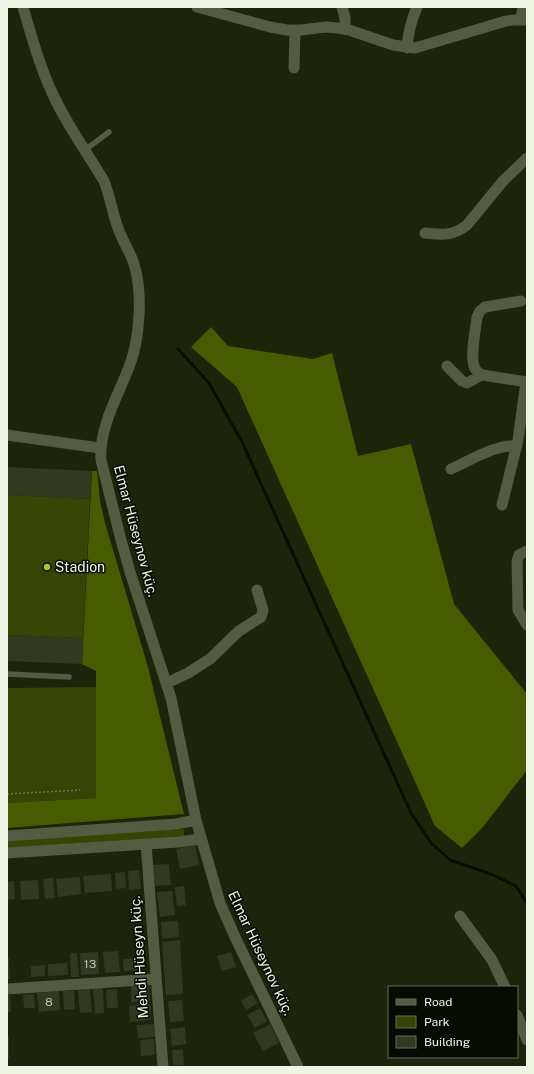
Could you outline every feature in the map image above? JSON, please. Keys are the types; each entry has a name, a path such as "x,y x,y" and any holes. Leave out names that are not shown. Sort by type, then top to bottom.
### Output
{"street":[{"name":"Elmar Hüseynov küç.","path":"23,7 49,88 104,181 117,226 135,267 139,313 136,346 112,410 100,448 101,460 123,547 176,714 200,839 220,903 298,1067"},
{"path":"197,7 270,27 295,30 326,27 345,29 393,45 407,48 414,48 506,21 524,20 523,7"},
{"path":"342,7 345,18 345,29"},
{"path":"407,48 411,21 417,7"},
{"path":"294,68 295,30"},
{"path":"426,233 445,235 454,233 464,228 503,181 527,158"},
{"path":"502,505 517,446 527,382 482,375 476,371 473,365 473,356 477,316 480,311 485,308 522,301"},
{"path":"447,366 462,381 467,383 482,375"},
{"path":"7,435 100,448"},
{"path":"451,469 500,447 510,445 517,446"},
{"path":"527,551 519,556 517,561 518,610 527,625"},
{"path":"167,683 188,673 210,659 239,631 261,617 263,610 257,590"},
{"path":"7,836 176,824 196,820"},
{"path":"7,852 146,844 200,839"},
{"name":"Mehdi Hüseyn küç.","path":"146,844 163,1067"},
{"path":"460,916 485,949 505,986"},
{"path":"7,990 156,979"},
{"path":"518,1018 527,1040"}],"lane":[{"path":"85,150 109,132"},
{"path":"7,674 69,677"}],"path":[{"path":"7,794 80,790"}],"green space":[{"path":"211,327 228,346 313,359 332,353 358,456 411,444 454,604 527,694 527,770 483,827 462,848 435,826 237,387 191,347"},
{"path":"92,471 97,471 100,501 105,523 148,667 184,814 7,828 7,803 96,798 96,671 82,664"},
{"name":"Stadion","path":"7,495 90,499 83,638 7,635"},
{"path":"96,687 96,798 7,803 7,688"},
{"path":"184,829 184,836 7,848 7,840"}],"building":[{"path":"7,467 92,471 90,499 7,495"},
{"path":"7,635 83,638 82,664 7,661"},
{"path":"195,845 199,865 180,869 176,849"},
{"path":"169,864 171,885 155,886 153,865"},
{"path":"139,870 141,889 129,890 128,871"},
{"path":"125,872 126,888 116,889 115,873"},
{"path":"111,874 112,891 85,893 83,876"},
{"path":"80,877 81,894 58,897 56,879"},
{"path":"53,878 55,898 45,899 43,879"},
{"path":"38,880 39,899 21,900 20,881"},
{"path":"14,881 15,899 7,900 7,882"},
{"path":"184,886 186,905 177,906 175,887"},
{"path":"172,891 175,915 160,917 157,892"},
{"path":"178,921 179,937 162,939 161,922"},
{"path":"180,940 183,994 166,995 162,942"},
{"path":"118,951 120,972 105,973 103,952"},
{"path":"98,952 99,974 81,975 80,953"},
{"path":"231,952 236,967 222,971 217,956"},
{"path":"70,953 77,953 79,977 71,977"},
{"path":"7,958 9,958 10,979 7,979"},
{"path":"140,958 141,970 124,971 123,959"},
{"path":"67,963 68,975 48,976 48,964"},
{"path":"45,965 45,976 31,977 31,966"},
{"path":"149,985 150,1002 131,1002 131,986"},
{"path":"93,988 103,988 104,1013 95,1014"},
{"path":"90,989 92,1012 80,1013 78,990"},
{"path":"117,989 118,1008 107,1008 106,990"},
{"path":"59,991 60,1010 39,1012 37,993"},
{"path":"63,991 74,991 75,1009 64,1010"},
{"path":"34,994 35,1008 24,1008 23,995"},
{"path":"252,994 258,1003 246,1010 241,1001"},
{"path":"7,995 10,995 11,1012 7,1012"},
{"path":"182,1000 184,1021 170,1022 168,1001"},
{"path":"150,1004 151,1020 130,1022 129,1006"},
{"path":"260,1008 267,1021 255,1028 247,1015"},
{"path":"154,1024 155,1037 138,1038 137,1025"},
{"path":"270,1024 279,1043 263,1051 253,1033"},
{"path":"185,1027 186,1044 172,1046 170,1029"},
{"path":"7,1037 9,1037 9,1058 7,1058"},
{"path":"154,1039 155,1055 141,1056 140,1040"},
{"path":"172,1050 183,1050 184,1065 173,1065"}],"waterway":[{"path":"178,349 209,383 242,442 411,813 431,843 450,860 491,874 516,886 527,903"}],"place":[{"name":"Stadion","path":"47,567"}]}
